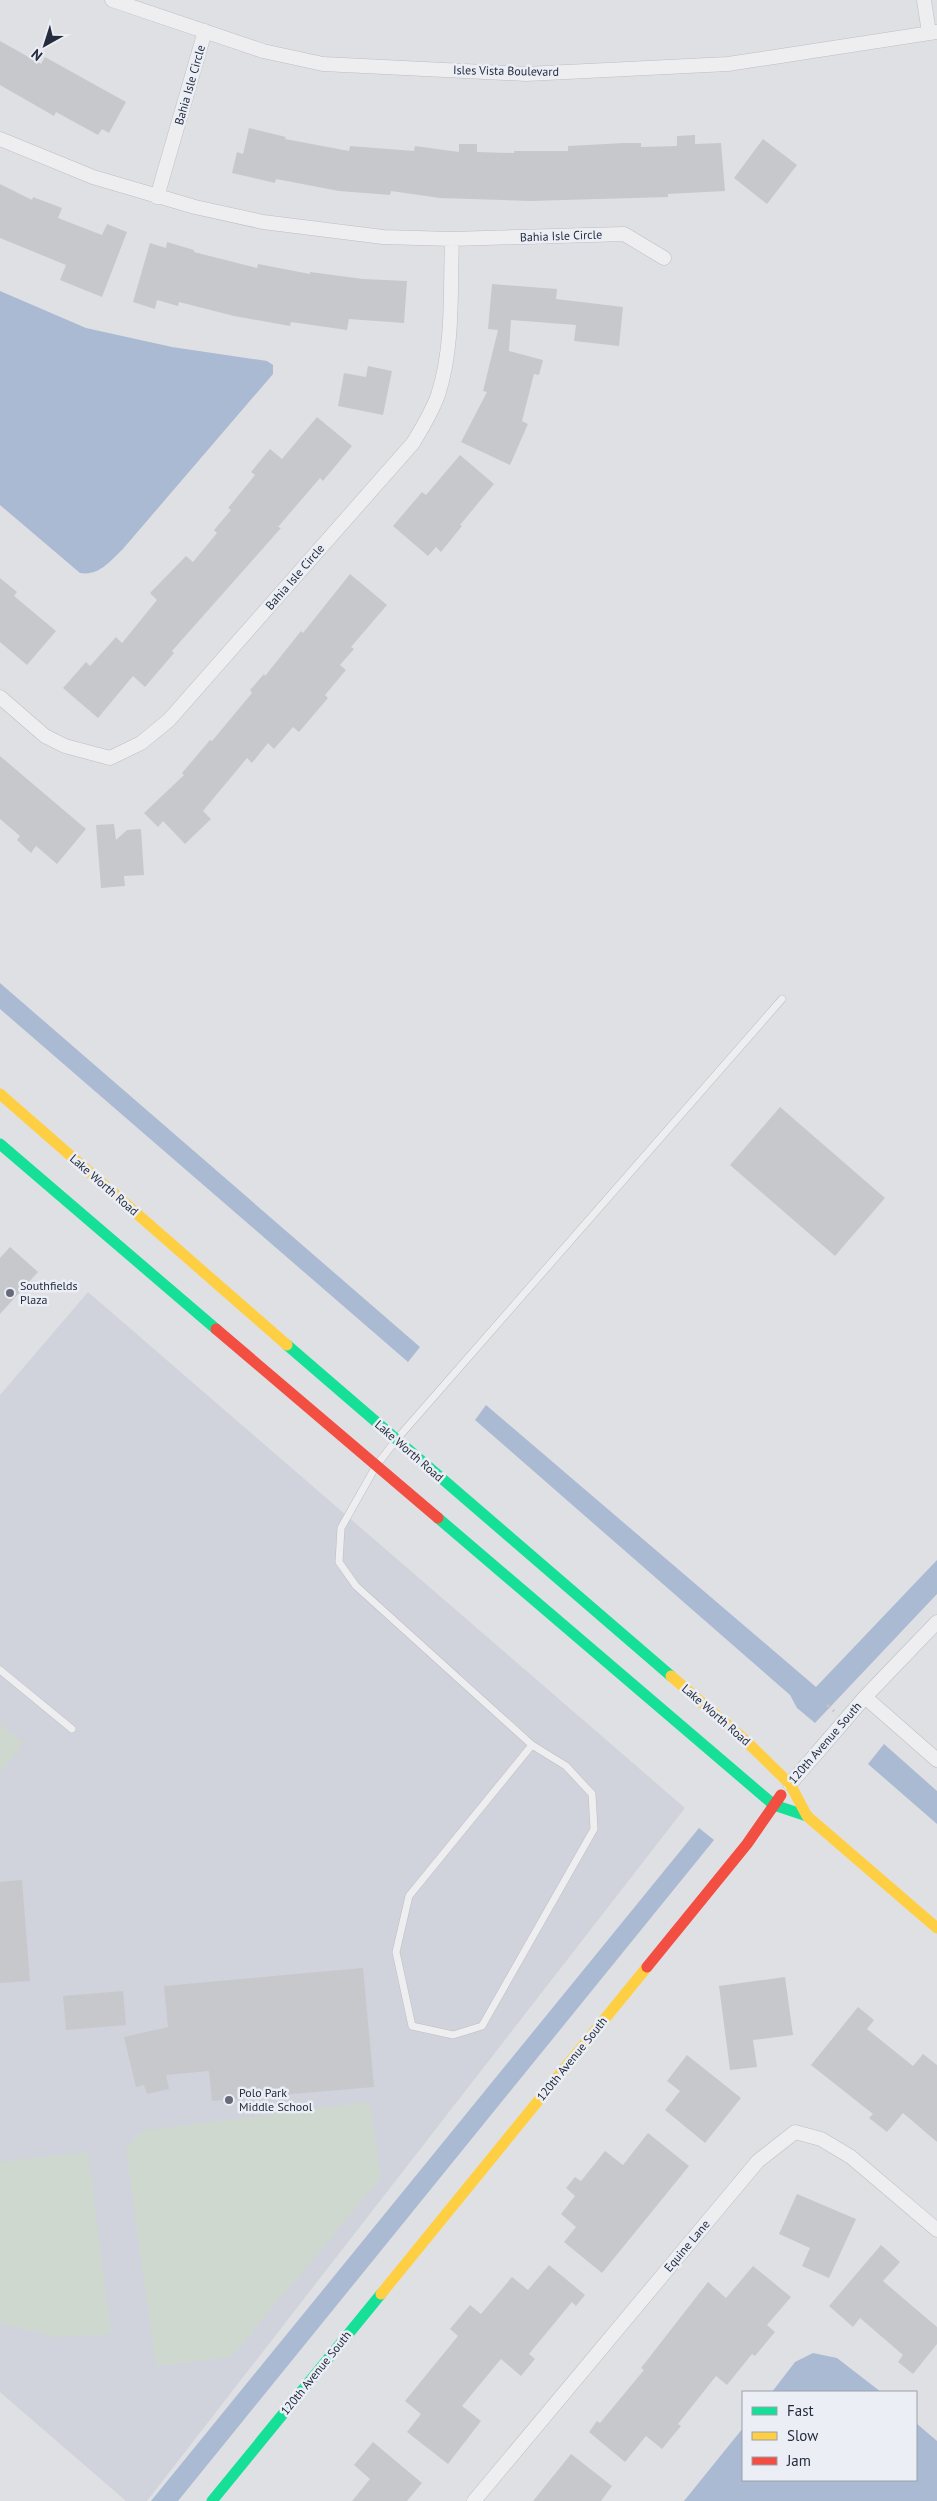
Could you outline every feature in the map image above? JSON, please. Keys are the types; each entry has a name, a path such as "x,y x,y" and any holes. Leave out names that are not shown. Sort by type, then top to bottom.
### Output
{"street":[{"name":"Isles Vista Boulevard","path":"112,0 263,51 323,64 526,74 728,64 933,32"},
{"path":"924,0 933,32"},
{"name":"Bahia Isle Circle","path":"157,196 205,31"},
{"name":"Bahia Isle Circle","path":"0,139 85,174 157,196 262,222 382,237 452,239 624,234 664,258"},
{"name":"Bahia Isle Circle","path":"0,697 46,736 65,746 110,758 141,743 164,725 413,443 427,420 438,396 446,364 452,239"},
{"name":"Lake Worth Road","path":"0,1094 396,1440 747,1742 790,1784 807,1816 937,1928"},
{"name":"Lake Worth Road","path":"0,1144 774,1805 807,1816"},
{"name":"120th Avenue South","path":"212,2501 740,1852 790,1784 865,1697 937,1622"},
{"path":"865,1697 937,1760"},
{"name":"Equine Lane","path":"474,2501 758,2161 795,2132 821,2139 851,2157 937,2230"}],"lane":[{"path":"532,1745 409,1896 396,1952 412,2026 453,2035 482,2026 594,1829 592,1794 566,1766 532,1745 356,1586 339,1562 340,1528 376,1466 396,1440 782,998"},
{"path":"0,1670 72,1729"}],"path":[{"path":"827,1705 835,1711"}],"shaded area":[{"name":"Polo Park Middle School","path":"88,1292 685,1808 147,2501 126,2501 0,2392 0,1395"},
{"path":"0,1724 24,1743 0,1773"},
{"path":"369,2102 381,2178 231,2357 156,2366 126,2149 141,2131"},
{"path":"88,2152 111,2334 56,2337 0,2323 0,2162"}],"water":[{"path":"0,291 86,328 172,347 267,361 273,365 273,374 122,550 103,567 93,572 80,573 0,505"},
{"path":"0,983 420,1347 408,1362 0,1009"},
{"path":"486,1405 816,1687 937,1560 937,1594 815,1723 797,1708 790,1695 475,1420"},
{"path":"884,1744 937,1791 937,1824 868,1764"},
{"path":"699,1828 714,1840 178,2501 151,2501"},
{"path":"813,2353 837,2358 880,2391 773,2391 795,2362"},
{"path":"917,2424 937,2441 937,2501 684,2501 742,2429 742,2481 917,2481"}],"building":[{"path":"0,41 41,64 45,57 126,102 109,133 102,129 98,135 56,112 54,116 0,85"},
{"path":"249,128 286,137 285,139 349,151 350,146 414,151 415,146 459,152 459,144 477,144 477,152 514,153 514,151 568,151 568,146 624,143 641,143 641,147 677,146 677,136 695,135 695,144 721,143 725,191 668,194 668,197 530,201 440,198 391,191 390,195 339,191 276,179 275,183 232,173 237,152 243,154"},
{"path":"763,139 797,165 767,204 734,178"},
{"path":"0,184 32,200 33,197 62,208 58,218 102,235 107,224 127,232 102,297 60,280 66,265 0,238"},
{"path":"167,242 194,250 194,252 257,268 258,264 310,274 310,272 363,279 407,281 404,323 349,319 347,330 291,322 290,326 234,316 179,302 178,306 157,300 155,309 133,302 150,243 166,248"},
{"path":"492,284 557,289 556,299 623,307 619,346 574,341 576,325 511,320 509,351 543,360 539,375 534,374 522,421 528,424 510,465 461,442 487,392 483,391 498,330 488,329"},
{"path":"368,366 392,371 383,415 338,406 344,373 366,377"},
{"path":"317,417 352,446 323,481 320,478 278,527 281,528 172,651 174,653 145,687 133,676 98,718 63,688 86,662 90,666 116,637 122,643 157,600 150,593 186,556 193,562 217,533 214,530 231,510 228,508 255,475 251,472 270,449 282,459"},
{"path":"460,455 494,484 460,525 462,526 441,552 436,547 428,556 393,526 422,492 426,495"},
{"path":"350,574 387,605 351,647 354,649 340,665 346,670 325,695 328,698 299,732 293,727 274,749 268,743 252,763 247,758 203,811 211,819 185,844 163,821 158,827 144,813 184,775 182,773 210,740 212,741 252,693 250,690 264,674 265,676 301,631 303,633"},
{"path":"0,578 17,592 14,596 56,631 27,665 0,642"},
{"path":"0,756 86,829 57,864 36,846 31,853 17,840 20,836 0,819"},
{"path":"114,824 116,840 127,830 141,829 144,875 124,876 125,886 101,888 96,825"},
{"path":"780,1107 885,1198 835,1256 730,1165"},
{"name":"Southfields Plaza","path":"10,1247 38,1272 0,1314 0,1258"},
{"path":"22,1880 30,1981 0,1983 0,1882"},
{"path":"363,1968 374,2087 212,2101 209,2071 166,2075 169,2089 147,2094 144,2085 136,2087 124,2037 168,2027 164,1986"},
{"path":"785,1977 793,2035 753,2040 757,2067 730,2070 719,1986"},
{"path":"123,1991 126,2025 66,2030 63,1996"},
{"path":"858,2007 874,2020 867,2029 913,2066 923,2054 937,2065 937,2142 903,2113 887,2132 869,2118 873,2114 811,2065"},
{"path":"687,2055 741,2098 705,2143 665,2110 680,2091 667,2081"},
{"path":"648,2133 689,2166 602,2273 564,2242 576,2227 561,2214 575,2196 566,2188 575,2177 581,2181 605,2151 623,2165"},
{"path":"797,2194 856,2219 829,2278 802,2266 810,2248 779,2234"},
{"path":"881,2245 900,2262 883,2281 937,2327 937,2344 913,2374 898,2362 903,2355 860,2318 853,2327 829,2306"},
{"path":"549,2265 585,2295 576,2306 572,2302 529,2354 535,2359 521,2376 501,2359 462,2406 481,2421 448,2464 407,2432 421,2414 405,2401 458,2336 450,2329 470,2305 481,2314 512,2277 528,2290"},
{"path":"753,2266 791,2297 767,2325 775,2332 755,2356 752,2354 727,2385 716,2376 678,2424 681,2426 662,2449 646,2436 625,2462 589,2432 597,2421 600,2423 644,2370 641,2368 708,2282 726,2298"},
{"path":"373,2442 422,2483 407,2501 352,2501 370,2479 354,2465"},
{"path":"571,2454 612,2486 601,2501 533,2501"}],"traffic: fast":[{"path":"0,1144 216,1329"},
{"path":"287,1345 671,1676"},
{"path":"438,1518 774,1805 807,1816"},
{"path":"212,2501 381,2294"}],"traffic: slow":[{"path":"0,1094 287,1345"},
{"path":"671,1676 747,1742 790,1784 807,1816 937,1928"},
{"path":"381,2294 647,1967"}],"traffic: jam":[{"path":"216,1329 438,1518"},
{"path":"647,1967 747,1844 781,1795"}],"place":[{"name":"Southfields Plaza","path":"10,1293"},
{"name":"Polo Park Middle School","path":"229,2100"}]}
